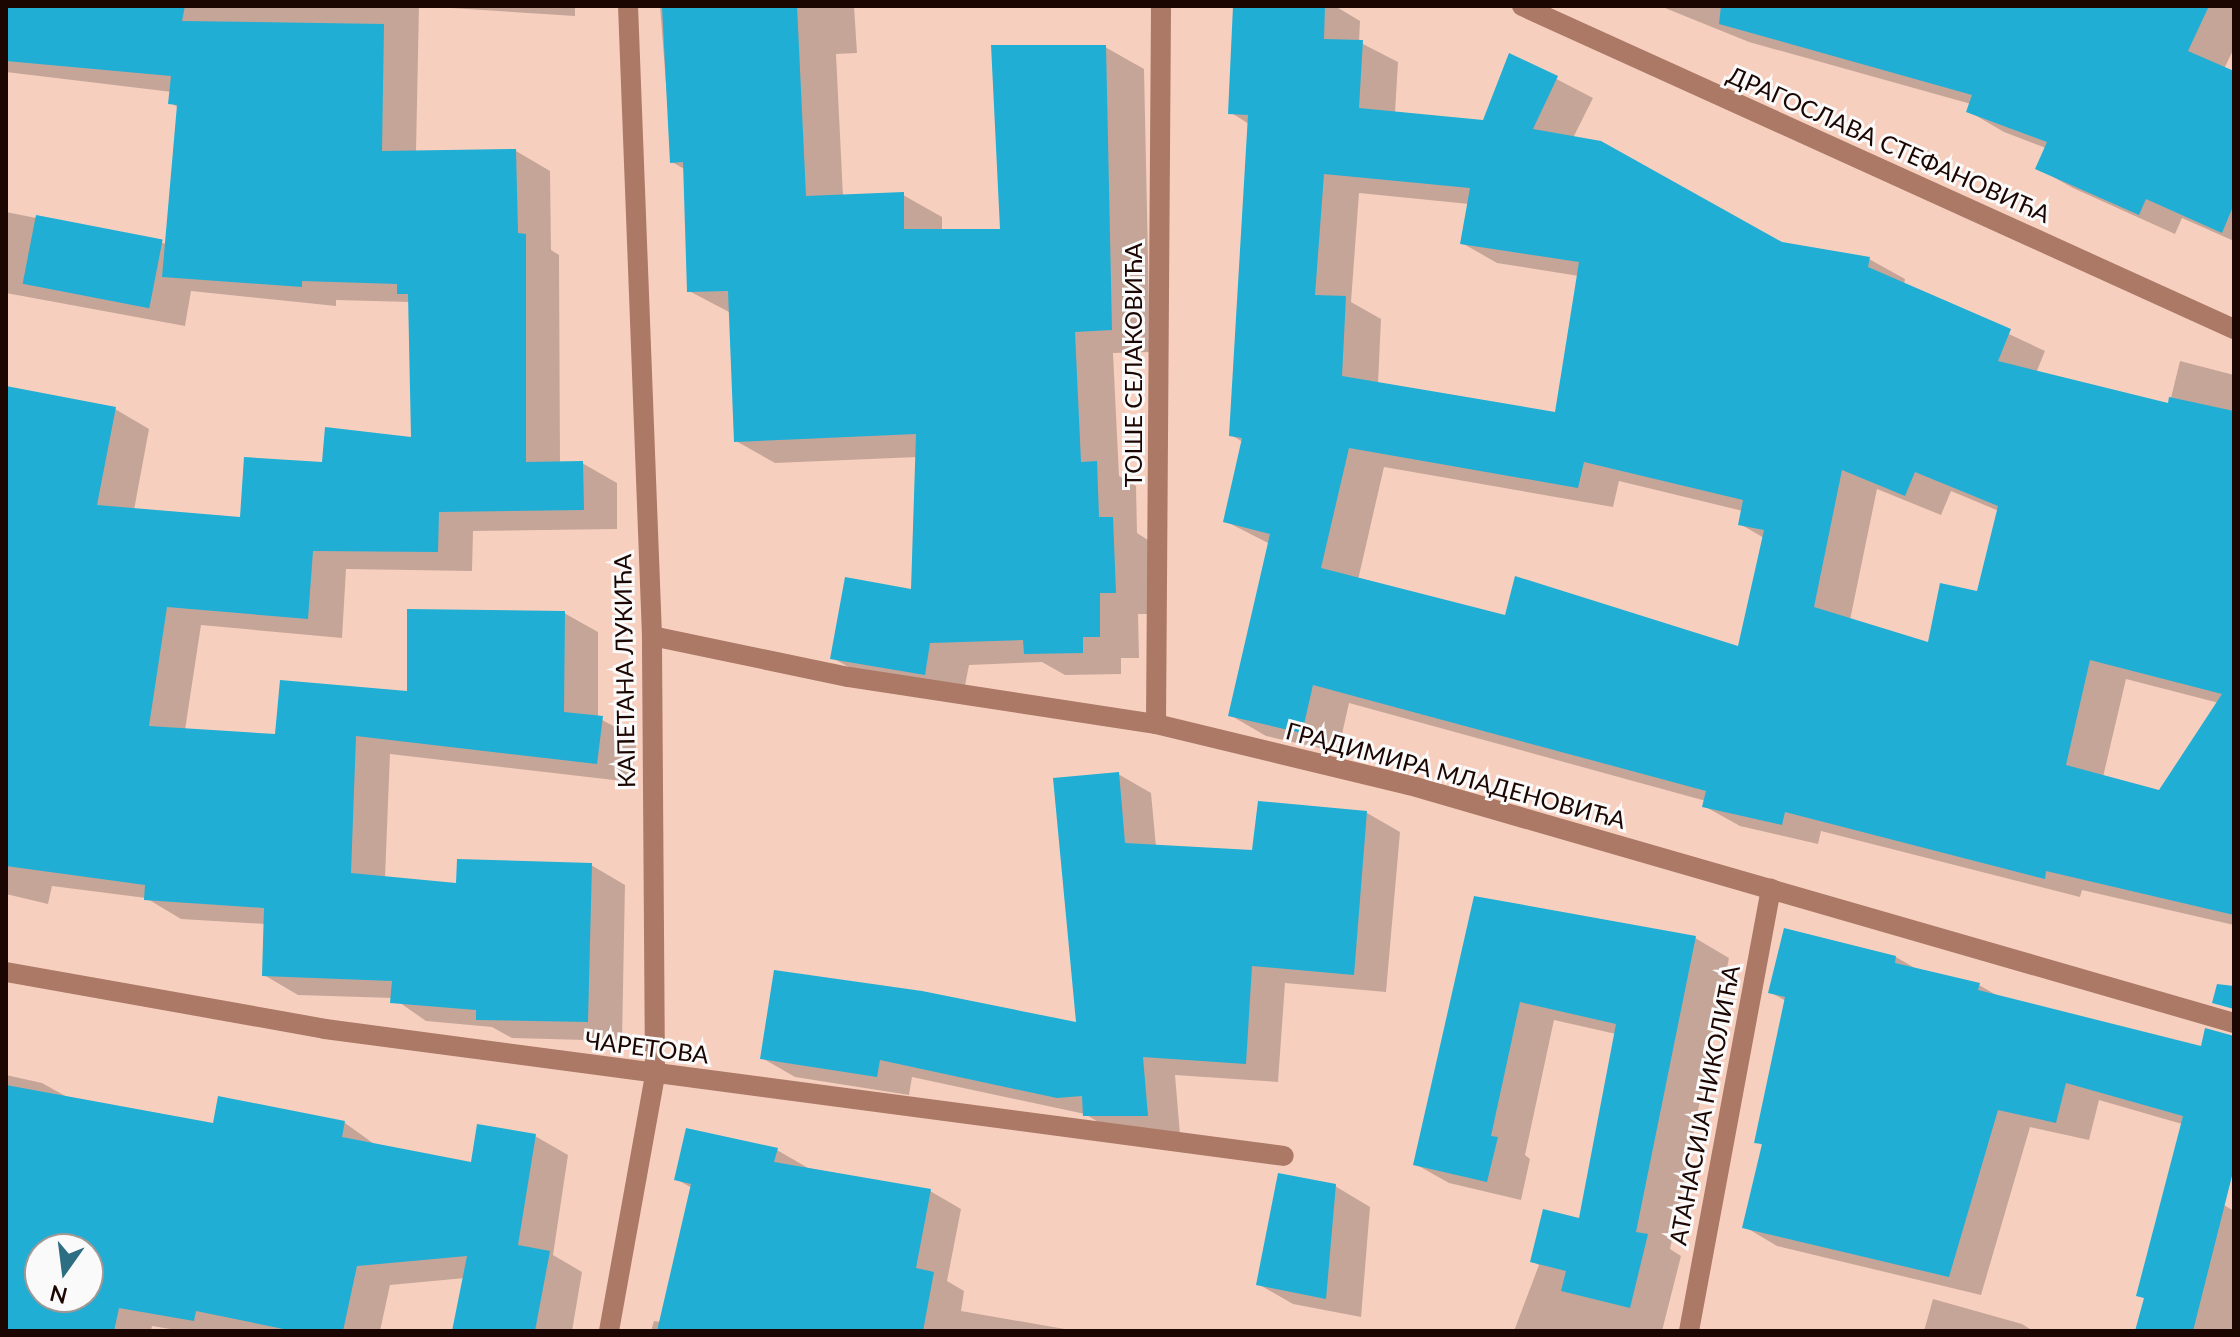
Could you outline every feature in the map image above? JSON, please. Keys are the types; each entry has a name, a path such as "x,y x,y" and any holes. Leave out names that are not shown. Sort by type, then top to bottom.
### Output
{"street":[{"name":"КАПЕТАНА ЛУКИЋА","path":"609,1331 655,1075 652,636 628,6"},
{"name":"ТОШЕ СЕЛАКОВИЋА","path":"1156,724 1161,6"},
{"name":"ДРАГОСЛАВА СТЕФАНОВИЋА","path":"1522,6 2234,329"},
{"name":"ГРАДИМИРА МЛАДЕНОВИЋА","path":"652,636 849,677 1156,724 1409,785 2234,1023"},
{"name":"АТАНАСИЈА НИКОЛИЋА","path":"1689,1331 1771,889"},
{"name":"ЧАРЕТОВА","path":"6,972 325,1029 1284,1156"}],"building":[{"path":"6,6 185,6 182,21 384,24 382,151 516,149 518,233 526,234 526,462 583,461 584,510 439,512 438,552 313,551 308,619 167,607 149,726 275,734 280,680 407,691 407,609 565,611 564,712 603,716 597,764 356,736 351,873 456,883 457,859 592,863 588,1022 476,1020 476,1010 390,1003 392,981 262,976 264,908 144,900 145,885 6,866 6,386 116,407 97,505 240,517 244,457 322,462 325,427 411,437 408,294 397,294 397,284 302,281 302,287 162,277 177,105 168,104 171,76 6,61"},
{"path":"662,6 797,6 806,196 904,192 904,229 1000,229 991,45 1106,45 1112,330 1075,332 1081,462 1097,461 1099,517 1113,517 1116,593 1100,593 1100,637 1083,637 1083,653 1024,654 1023,640 930,643 925,675 830,659 845,577 911,589 916,434 734,442 728,291 687,292 683,162 670,163"},
{"path":"1233,6 1325,6 1324,39 1363,40 1359,108 1483,120 1509,53 1558,76 1533,129 1601,141 1782,242 1870,257 1868,267 2011,329 1998,361 2168,403 2169,397 2234,411 2234,915 2046,871 2045,879 1785,812 1782,825 1702,807 1706,791 1313,685 1302,733 1228,716 1270,534 1223,522 1242,438 1229,436 1248,115 1228,114","holes":["1324,174 1470,188 1460,244 1579,262 1555,412 1342,376 1346,296 1315,295","1349,448 1578,488 1584,462 1743,500 1738,525 1764,530 1738,646 1515,576 1505,615 1321,568","1842,470 1905,496 1915,472 1998,506 1977,591 1940,583 1928,642 1814,607","2090,660 2222,694 2159,790 2066,765"]},
{"path":"1721,6 2209,6 2188,51 2234,71 2234,204 2222,233 2146,199 2139,215 2035,169 2047,142 1966,112 1972,95 1719,24"},
{"path":"36,215 163,240 149,308 23,284"},
{"path":"1119,772 1125,843 1252,850 1258,801 1367,811 1354,975 1252,966 1246,1064 1143,1057 1148,1116 1083,1116 1082,1096 1057,1098 880,1060 877,1077 760,1059 774,970 922,991 1076,1022 1053,778"},
{"path":"1474,896 1696,936 1636,1232 1648,1234 1630,1308 1561,1291 1566,1271 1530,1262 1543,1209 1579,1218 1616,1024 1520,1002 1491,1136 1498,1137 1487,1182 1413,1165"},
{"path":"1784,928 1896,956 1895,963 1980,983 1978,990 2201,1046 2205,1028 2234,1036 2234,1168 2193,1331 2135,1331 2144,1298 2136,1296 2183,1116 2066,1083 2056,1123 1998,1110 1949,1277 1742,1228 1762,1144 1754,1143 1785,997 1768,993"},
{"path":"2217,984 2234,986 2234,1009 2212,1003"},
{"path":"6,1085 213,1123 218,1096 345,1121 342,1137 471,1162 477,1124 536,1134 518,1245 550,1251 535,1331 452,1331 467,1256 357,1266 343,1331 293,1331 196,1311 194,1321 119,1308 114,1331 6,1331"},
{"path":"686,1128 778,1148 774,1162 931,1189 916,1268 934,1272 923,1331 657,1331 691,1184 674,1180"},
{"path":"1278,1173 1336,1184 1326,1299 1256,1285"}]}
